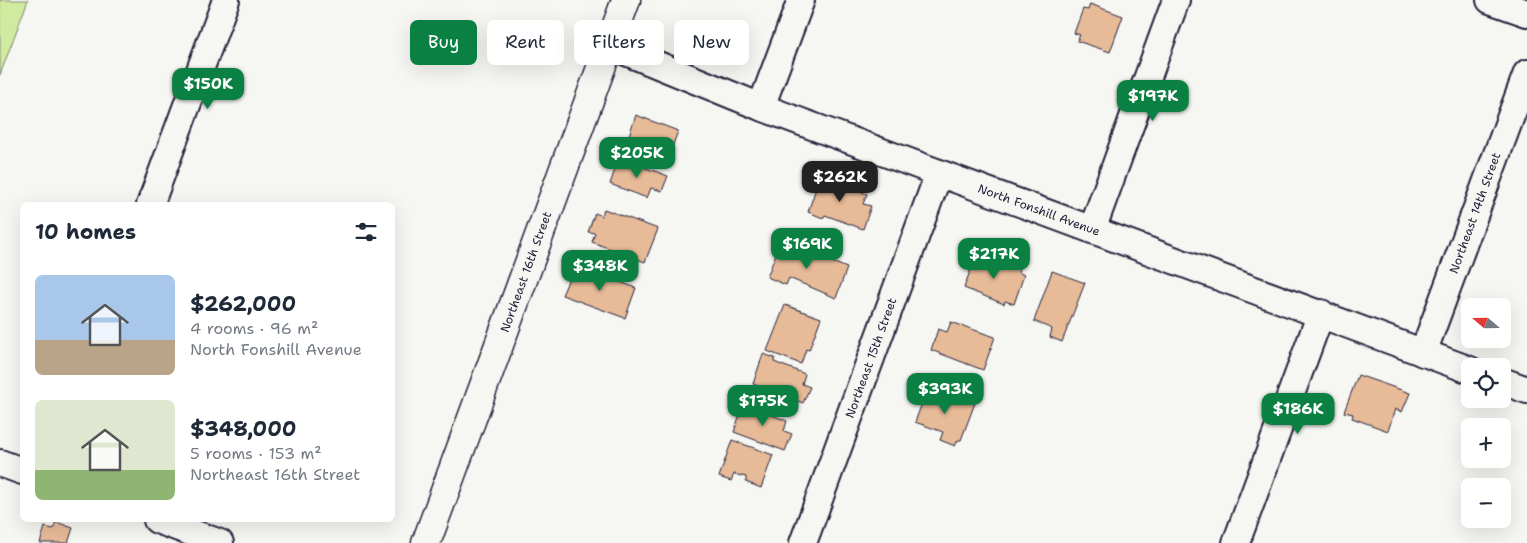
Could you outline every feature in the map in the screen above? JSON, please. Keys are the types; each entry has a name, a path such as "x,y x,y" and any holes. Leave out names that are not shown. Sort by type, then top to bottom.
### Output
{"street":[{"path":"151,202 226,0"},
{"name":"Northeast 16th Street","path":"618,20 626,0"},
{"path":"761,107 802,0"},
{"path":"1092,230 1176,0"},
{"path":"1490,0 1527,13"},
{"name":"Northeast 16th Street","path":"426,543 602,65"},
{"name":"North Fonshill Avenue","path":"658,65 761,107 1321,313 1461,367"},
{"name":"Northeast 14th Street","path":"1423,353 1527,73"},
{"name":"Northeast 15th Street","path":"803,543 939,173"},
{"path":"1236,543 1321,313"},
{"path":"1511,385 1527,390"},
{"path":"163,522 220,543"}],"green space":[{"path":"0,0 28,0 0,75"}],"building":[{"path":"1090,4 1123,16 1110,52 1077,41 1080,35 1074,33 1083,9 1088,10"},
{"path":"636,115 678,131 667,161 625,147"},
{"path":"619,158 668,176 662,191 651,188 647,198 610,184"},
{"path":"820,176 867,194 863,204 871,206 863,229 825,215 823,218 808,212"},
{"path":"604,209 658,229 645,262 592,242 595,233 588,232 595,213 602,216"},
{"path":"781,241 847,268 836,298 789,278 786,285 767,277"},
{"path":"976,254 1020,268 1018,272 1024,275 1014,304 1005,301 1004,304 964,288"},
{"path":"580,267 636,288 625,318 562,295 571,274 577,276"},
{"path":"1052,271 1085,283 1062,342 1050,337 1052,329 1034,321"},
{"path":"785,305 821,318 809,350 806,349 801,364 767,351"},
{"path":"951,322 995,337 983,370 931,350 938,329 947,332"},
{"path":"763,354 775,358 774,362 805,374 802,384 810,387 803,403 753,384"},
{"path":"1358,375 1410,393 1402,412 1395,409 1388,431 1352,418 1353,414 1344,412"},
{"path":"928,387 975,403 961,440 958,440 955,446 940,440 943,432 915,422"},
{"path":"744,402 753,404 752,407 787,421 784,431 792,434 785,451 734,432"},
{"path":"732,440 773,455 761,488 746,482 746,477 734,474 731,481 719,477"},
{"path":"56,522 73,528 68,543 40,543 45,527 53,529"}]}
